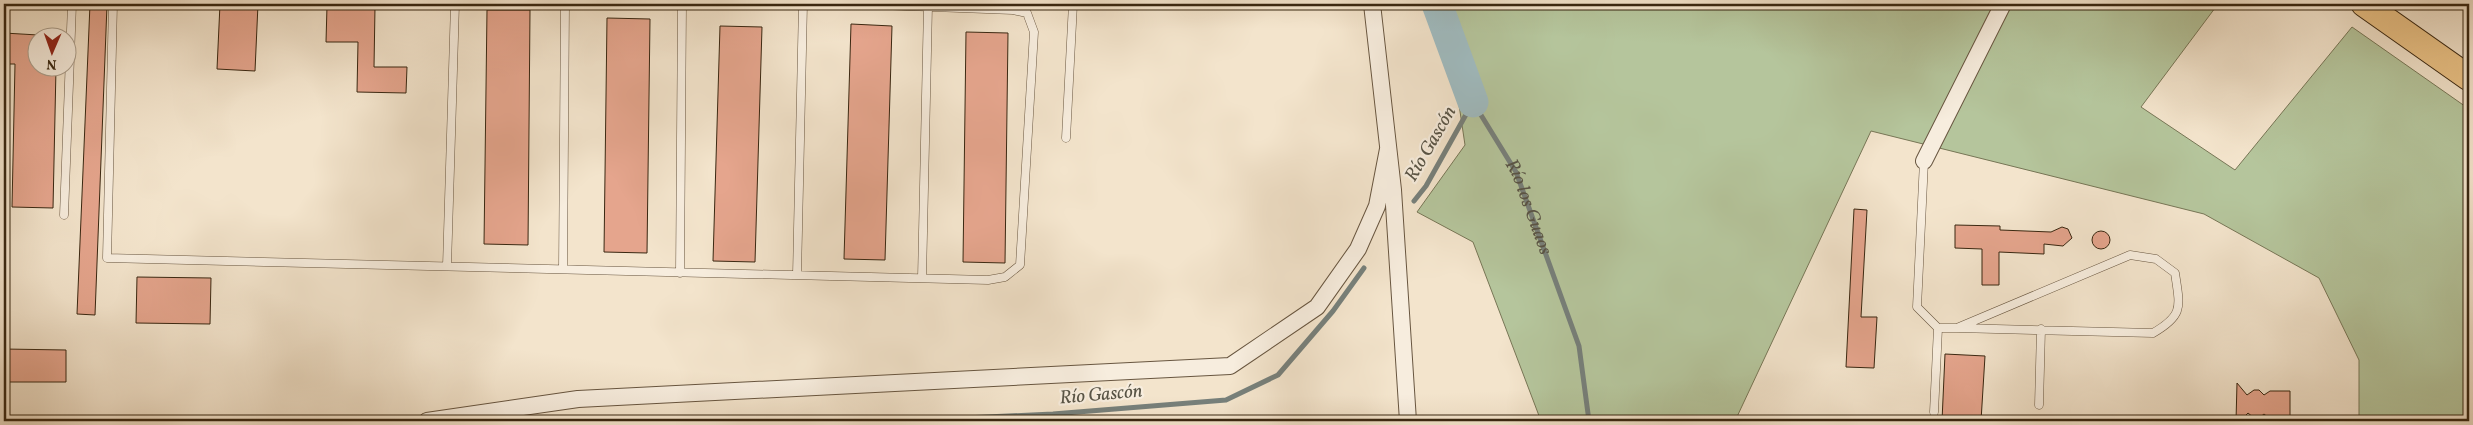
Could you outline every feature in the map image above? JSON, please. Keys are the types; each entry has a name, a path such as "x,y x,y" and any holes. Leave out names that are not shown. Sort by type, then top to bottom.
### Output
{"main road":[{"path":"2364,4 2469,78"}],"street":[{"path":"1372,4 1388,149 1408,421"},
{"path":"1924,161 2003,4"},
{"path":"427,421 578,399 1230,366 1317,307 1358,249 1377,206 1388,149"}],"lane":[{"path":"64,215 72,4"},
{"path":"113,4 107,258 988,280 1005,276 1020,265 1034,32 1027,13 1013,10 853,4"},
{"path":"448,266 455,4"},
{"path":"563,269 565,4"},
{"path":"680,273 682,4"},
{"path":"797,276 803,4"},
{"path":"1066,138 1073,4"},
{"path":"922,278 928,6"},
{"path":"1924,161 1917,307 1938,328 2152,333 2172,322 2179,302 2175,273 2156,259 2130,255 1957,328"},
{"path":"1934,412 1938,328"},
{"path":"2039,405 2042,330"}],"green space":[{"path":"1444,4 2218,4 2141,107 2235,170 2352,27 2469,109 2469,421 2359,421 2359,360 2319,278 2204,214 1871,131 1735,421 1541,421 1473,242 1417,212 1465,145"}],"building":[{"path":"90,4 107,5 95,315 77,314"},
{"path":"220,4 258,4 255,71 217,69"},
{"path":"327,6 375,7 374,67 407,67 406,93 357,92 358,42 326,42"},
{"path":"487,10 530,10 528,245 484,244"},
{"path":"607,18 650,19 647,253 604,252"},
{"path":"851,24 892,26 885,260 844,259"},
{"path":"720,26 762,27 755,262 713,261"},
{"path":"966,32 1008,33 1005,263 963,262"},
{"path":"4,33 28,34 28,78 56,78 53,208 12,207 15,64 4,64"},
{"path":"1854,209 1867,210 1861,317 1877,317 1874,368 1846,367"},
{"path":"1955,225 2000,226 2000,230 2051,232 2062,227 2068,229 2072,238 2063,246 2044,244 2044,254 1999,252 1999,285 1982,285 1982,249 1955,248"},
{"path":"2097,231 2105,231 2110,236 2108,247 2097,249 2092,244 2092,236"},
{"path":"137,277 211,278 210,324 136,323"},
{"path":"4,349 66,350 66,382 4,382"},
{"path":"1945,354 1985,356 1981,421 1942,421"},
{"path":"2237,383 2247,395 2254,390 2259,390 2264,395 2270,391 2290,391 2290,420 2270,419 2264,414 2259,418 2254,418 2248,413 2240,421 2236,421"}],"waterway":[{"name":"Río los Guaos","path":"1437,4 1473,102"},
{"name":"Río los Guaos","path":"1414,201 1426,186 1473,102 1516,172 1579,346 1589,421"},
{"name":"Río Gascón","path":"783,421 923,420 1053,414 1226,400 1278,375 1333,311 1364,268"}]}
